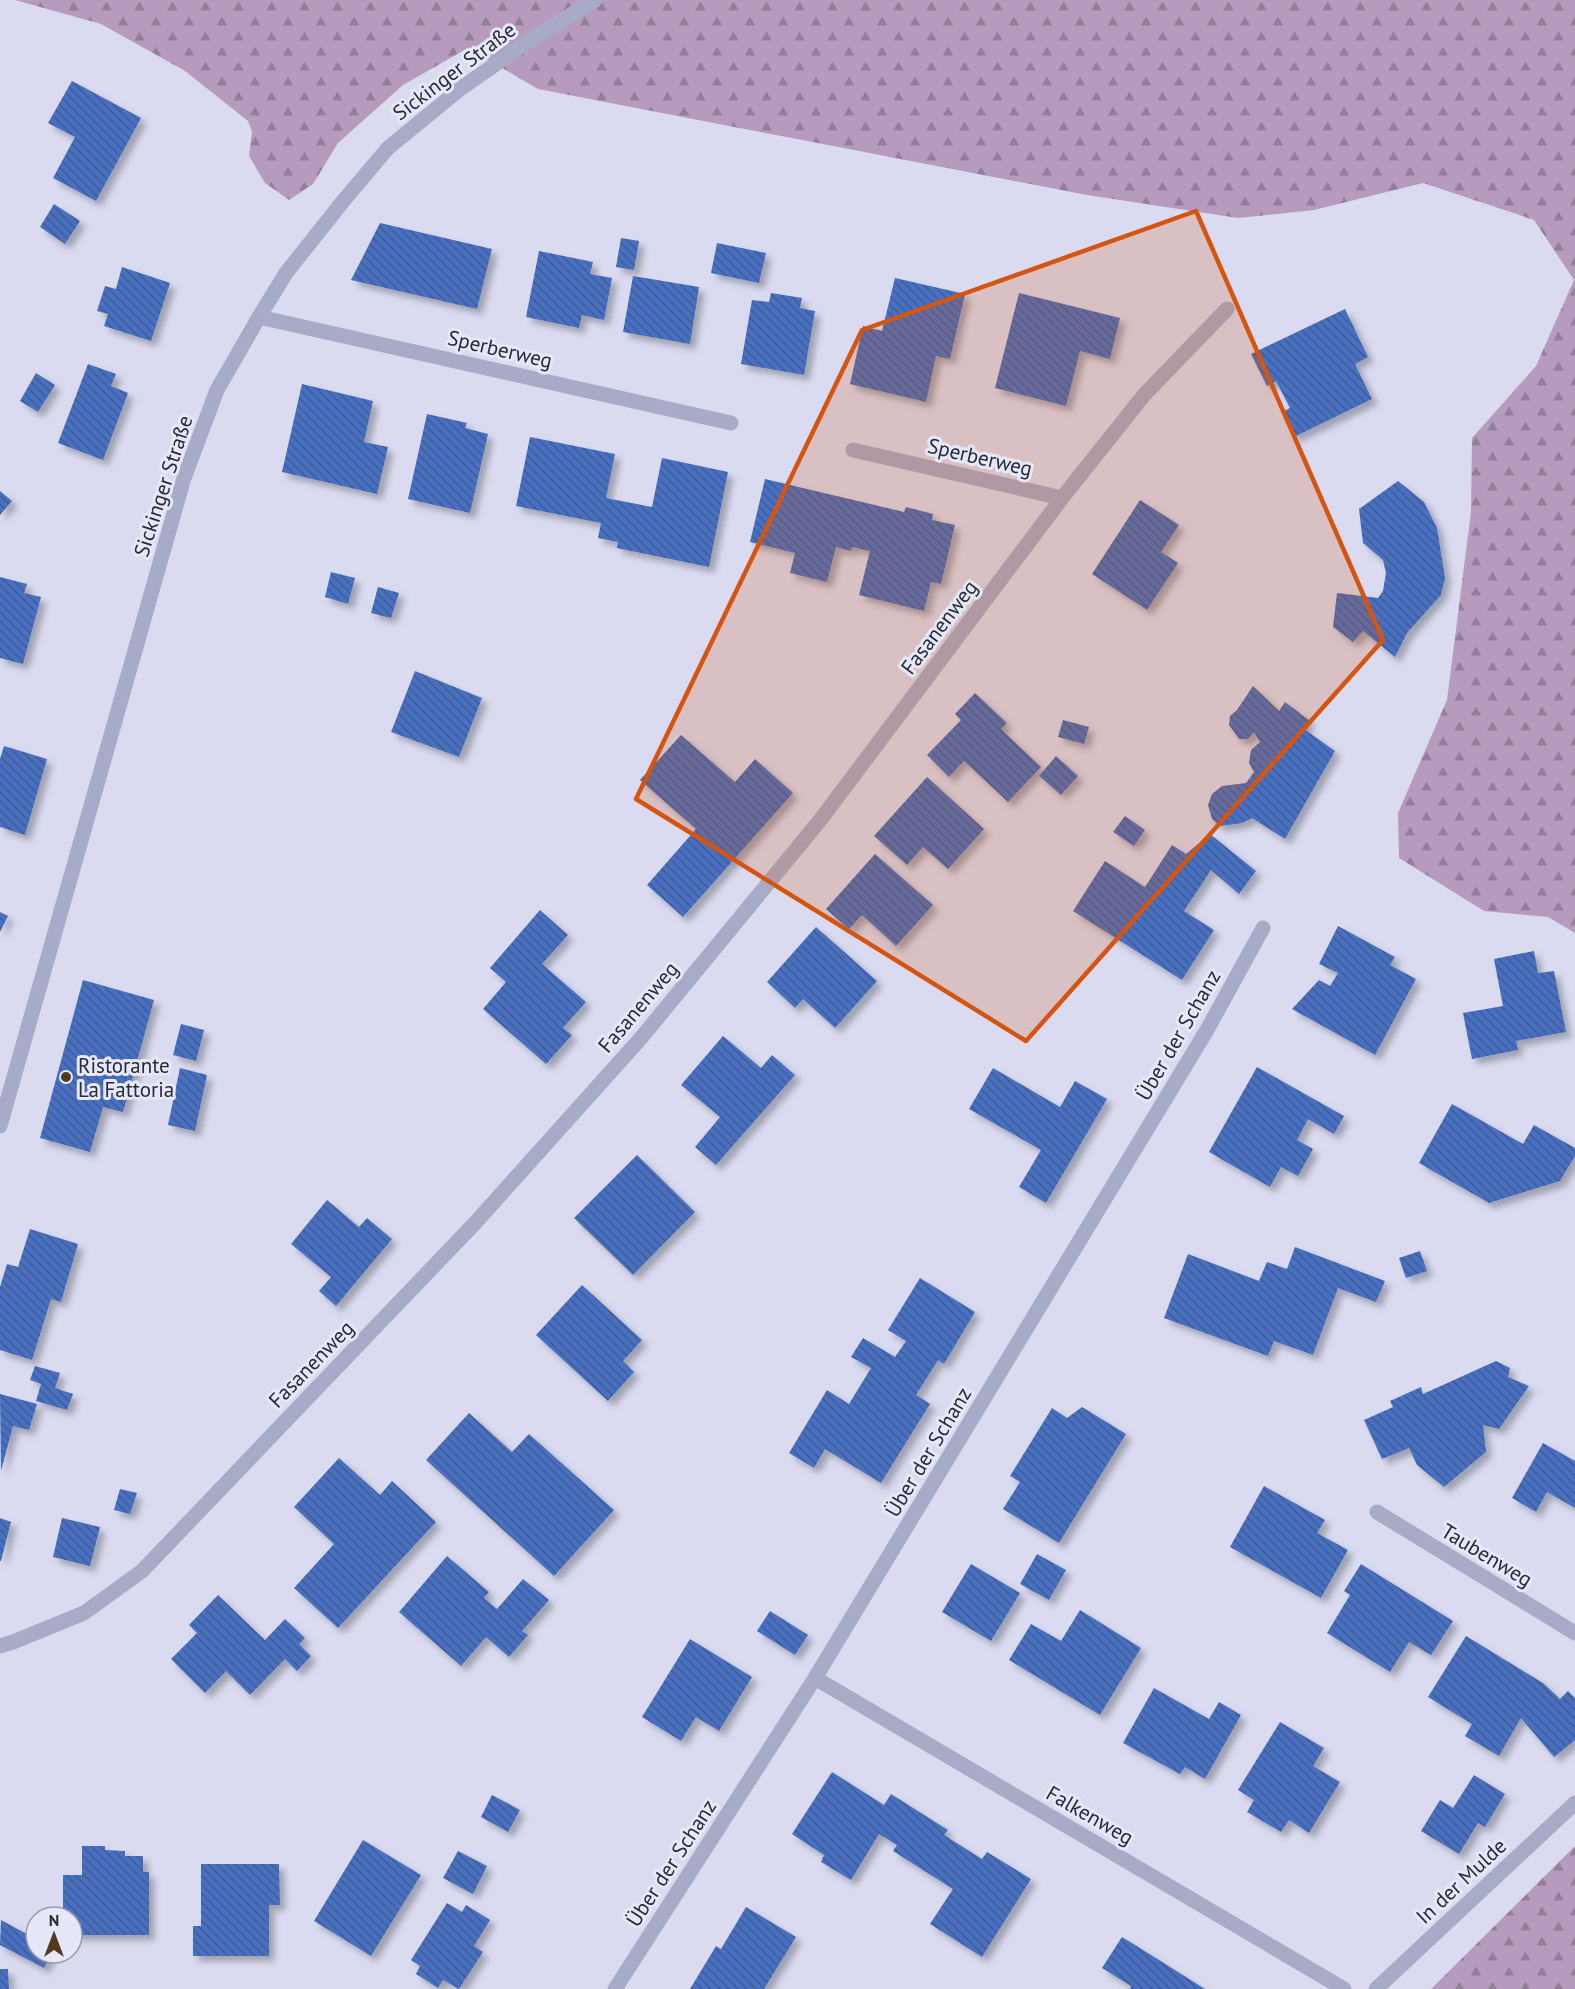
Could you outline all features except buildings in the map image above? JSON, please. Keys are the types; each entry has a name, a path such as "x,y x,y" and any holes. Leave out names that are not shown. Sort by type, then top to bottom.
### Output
{"street":[{"name":"Sickinger Straße","path":"0,1126 184,477 217,390 286,273 388,148 460,89 533,38 595,0"},
{"name":"Fasanenweg","path":"0,1646 84,1613 142,1571 476,1222 641,1038 821,819 1062,498 1144,395 1227,309"},
{"name":"Sperberweg","path":"259,316 732,423"},
{"name":"Sperberweg","path":"853,450 1062,498"},
{"name":"Über der Schanz","path":"615,1989 815,1678 1207,1030 1263,928"},
{"name":"Taubenweg","path":"1377,1512 1575,1633"},
{"name":"Falkenweg","path":"815,1678 1344,1989"},
{"name":"In der Mulde","path":"1376,1989 1575,1803"}],"highlighted area":[{"path":"1196,211 1383,640 1026,1041 636,799 862,330"}],"green space":[{"path":"15,0 1575,0 1575,933 1548,917 1484,911 1399,858 1398,813 1447,700 1471,512 1472,438 1536,366 1574,280 1534,220 1423,183 1314,210 1238,218 1087,195 538,89 468,48 403,85 338,143 313,184 289,200 265,183 249,156 252,132 248,121 185,71 101,24"},
{"path":"1575,1846 1575,1989 1431,1989"}],"place":[{"name":"Ristorante La Fattoria","path":"66,1077"}]}
